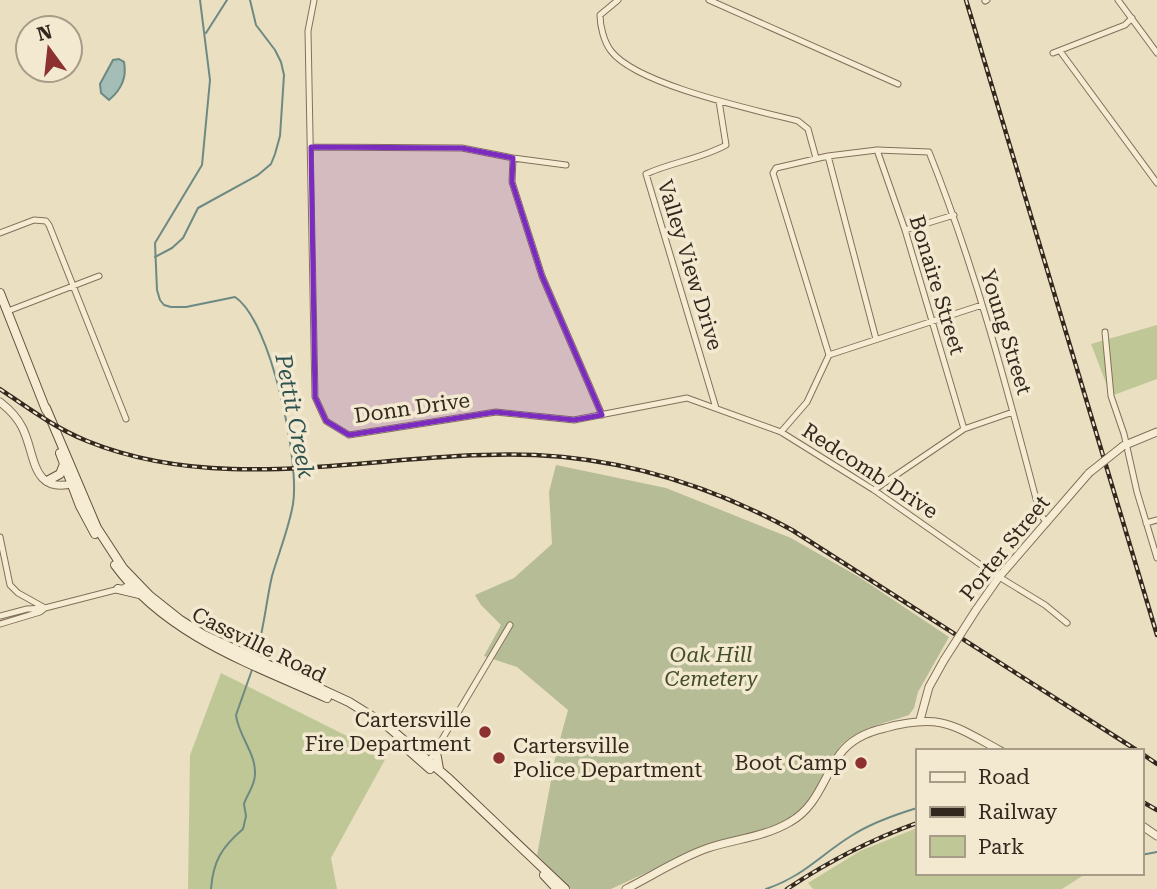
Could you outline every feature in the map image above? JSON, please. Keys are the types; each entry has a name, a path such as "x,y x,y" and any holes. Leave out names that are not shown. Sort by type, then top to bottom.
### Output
{"main road":[{"name":"Cassville Road","path":"0,292 88,522 120,572 179,619 216,644"},
{"name":"Cassville Road","path":"46,408 64,464 104,540 139,594 174,623 368,713 386,724 468,798"},
{"path":"47,481 60,474 64,464"},
{"path":"120,572 116,589 139,594"},
{"path":"436,752 439,769"},
{"name":"Cassville Road","path":"428,763 439,769 565,889"},
{"name":"Cassville Road","path":"524,851 557,889"}],"street":[{"name":"Donn Drive","path":"314,0 308,31 315,397 326,421 349,435 496,412 573,420 687,398 716,408"},
{"path":"618,0 600,15 600,25 610,51 634,70 719,101 798,121 808,129 816,158"},
{"path":"709,0 898,84"},
{"path":"1118,0 1157,53"},
{"path":"1053,53 1125,25 1132,18"},
{"path":"1060,51 1157,183"},
{"name":"Valley View Drive","path":"716,408 646,174 660,167 713,153 726,145 719,101"},
{"path":"311,147 462,148 566,165"},
{"path":"781,432 807,402 829,355 773,173 776,168 816,158 877,150"},
{"name":"Young Street","path":"877,150 929,152 954,215 1041,514 1047,523"},
{"name":"Bonaire Street","path":"877,150 905,230 964,429"},
{"path":"828,156 876,339"},
{"path":"513,158 512,182 542,276 602,415"},
{"path":"1148,170 1157,167"},
{"path":"905,230 954,215"},
{"path":"0,233 33,220 46,220 126,419"},
{"path":"8,311 99,276"},
{"path":"829,355 982,305"},
{"path":"1105,332 1111,396 1157,558"},
{"path":"0,402 20,424 34,466 40,475 47,481 74,483"},
{"name":"Redcomb Drive","path":"716,408 781,432 874,490 999,577 1045,605 1067,623"},
{"path":"874,490 964,429 1013,412"},
{"name":"Porter Street","path":"920,720 929,687 999,577 1089,473 1124,445 1157,432"},
{"path":"1146,523 1157,520"},
{"path":"0,537 10,585 18,593 46,608"},
{"path":"0,616 27,609 46,608 133,583"},
{"path":"0,624 46,608"},
{"path":"428,763 510,625"},
{"path":"626,889 692,854 767,832 791,822 816,798 838,756 852,742 873,731 920,720 952,725 997,749"}],"highlighted area":[{"path":"311,147 462,148 513,158 512,182 542,276 602,415 574,420 496,412 349,435 326,421 315,397"}],"green space":[{"path":"1157,325 1157,379 1111,396 1091,344"},
{"name":"Oak Hill Cemetery","path":"556,465 666,488 791,538 859,577 949,637 918,692 914,708 909,715 855,734 840,746 811,801 792,818 772,827 704,846 611,889 571,889 537,855 556,754 568,710 517,667 484,656 501,625 475,595 514,578 552,544 549,492"},
{"path":"221,673 387,756 331,858 337,889 188,889 190,755"},
{"path":"916,828 916,875 1084,875 1062,889 813,889 808,883 860,851"}],"water":[{"path":"113,60 124,62 124,78 120,88 109,100 101,93 100,84"}],"waterway":[{"name":"Pettit Creek","path":"200,0 210,80 202,165 155,243 157,290 164,305 171,307 186,307 235,297 248,311 260,333 280,393 292,457 293,504 272,576 256,655"},
{"path":"206,33 227,0"},
{"name":"Pettit Creek","path":"155,257 183,238 198,208 258,175 271,164 275,154 280,136 284,75 275,50 256,25 250,0"},
{"name":"Pettit Creek","path":"211,889 220,855 243,829 246,816 244,804 255,778 253,759 236,715 253,667"},
{"path":"766,889 801,872 859,831 916,808"},
{"path":"1143,855 1157,852"}],"railway":[{"path":"966,0 1157,635"},
{"path":"0,389 53,424 87,441 141,458 196,467 309,468 422,458 535,455 603,462 668,477 731,500 792,530 1135,749"},
{"path":"1143,754 1157,764"},
{"path":"1143,802 1157,810"},
{"path":"787,889 850,852 916,823"}],"place":[{"name":"Cartersville Fire Department","path":"485,732"},
{"name":"Cartersville Police Department","path":"499,758"},
{"name":"Boot Camp","path":"861,763"}]}
